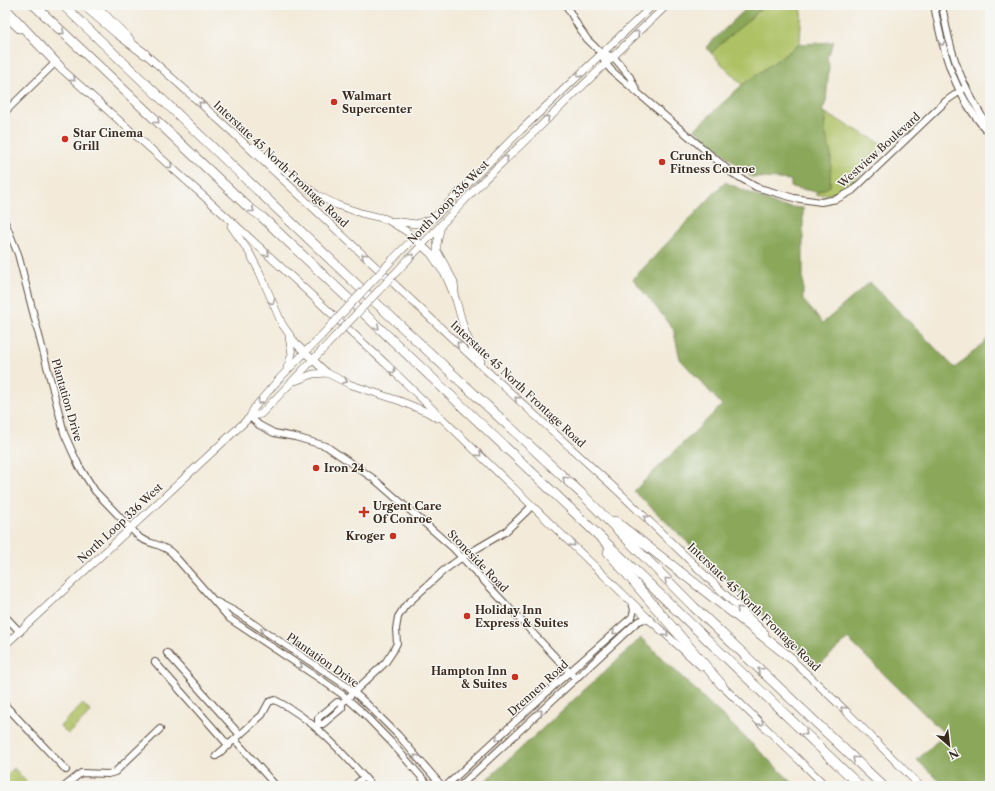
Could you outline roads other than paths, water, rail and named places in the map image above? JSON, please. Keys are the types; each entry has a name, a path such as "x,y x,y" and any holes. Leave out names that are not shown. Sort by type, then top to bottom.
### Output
{"highway":[{"path":"34,5 248,207 262,217 575,513 860,786"},
{"path":"62,5 373,300 584,496 694,607 883,786"},
{"path":"84,5 118,34 145,54"},
{"path":"5,8 57,65"},
{"path":"584,496 792,659"},
{"path":"575,513 722,685"}],"main road":[{"name":"Interstate 45 North Frontage Road","path":"96,5 145,54 230,130 487,371 620,493 848,713 920,786"},
{"name":"North Loop 336 West","path":"250,418 254,408 285,373 413,238 521,130 653,5"},
{"name":"North Loop 336 West","path":"5,645 250,418 261,414 527,137 666,5"},
{"path":"5,16 57,65 228,218 380,359 652,622 722,685 826,786"},
{"path":"230,130 317,195 337,205 386,219 416,224 435,217"},
{"path":"228,218 260,273 282,324 296,344 313,360 327,373 349,384 400,401 427,412 451,427"},
{"path":"386,219 406,231 431,254 440,265 456,300 465,332 473,349 487,371"},
{"path":"442,224 437,244 437,251 454,282 456,300"},
{"path":"285,373 292,354 289,335"},
{"path":"291,383 313,374 327,373"}],"street":[{"name":"Westview Boulevard","path":"566,5 587,39 602,54 605,63 624,82 638,92 663,115 732,172 756,187 794,198 821,202 837,199 852,191 946,101 966,87"},
{"path":"934,5 966,87 990,130"},
{"path":"942,5 944,50 959,92 977,121 990,134"},
{"path":"602,54 613,56"},
{"name":"Westview Boulevard","path":"613,56 630,77 638,92"},
{"path":"5,112 57,65"},
{"name":"Plantation Drive","path":"5,222 18,254 64,433 79,466 95,491 140,538 149,543 164,547 180,562 230,619 323,681 347,699 391,742 429,786"},
{"name":"Stoneside Road","path":"250,418 274,433 295,437 332,449 384,487 441,537 576,679"},
{"path":"317,726 318,718 337,702 342,703 347,699 384,663 393,651 397,642 396,629 398,617 405,606 443,571 461,558 505,532 532,506"},
{"name":"Plantation Drive","path":"214,600 236,612 329,673 354,692 398,735 442,786"},
{"name":"Drennen Road","path":"446,786 632,616 634,610 631,601"},
{"path":"5,616 20,632"},
{"name":"Drennen Road","path":"460,786 637,622 644,619 652,622"},
{"path":"167,653 240,735"},
{"path":"155,662 229,746"},
{"path":"216,756 262,716 269,702 276,700 317,726 372,786"},
{"path":"317,726 324,724 342,708 342,703"},
{"path":"5,705 66,770"},
{"path":"327,710 332,716"},
{"path":"65,786 81,773 108,774 115,772 160,729"},
{"path":"235,740 276,786"},
{"path":"354,786 364,777"}],"place":[{"name":"Walmart Supercenter","path":"334,102"},
{"name":"Star Cinema Grill","path":"65,139"},
{"name":"Crunch Fitness Conroe","path":"662,162"},
{"name":"Iron 24","path":"316,468"},
{"name":"Urgent Care Of Conroe","path":"364,512"},
{"name":"Kroger","path":"393,536"},
{"name":"Holiday Inn Express & Suites","path":"467,616"},
{"name":"Hampton Inn & Suites","path":"515,677"}]}
